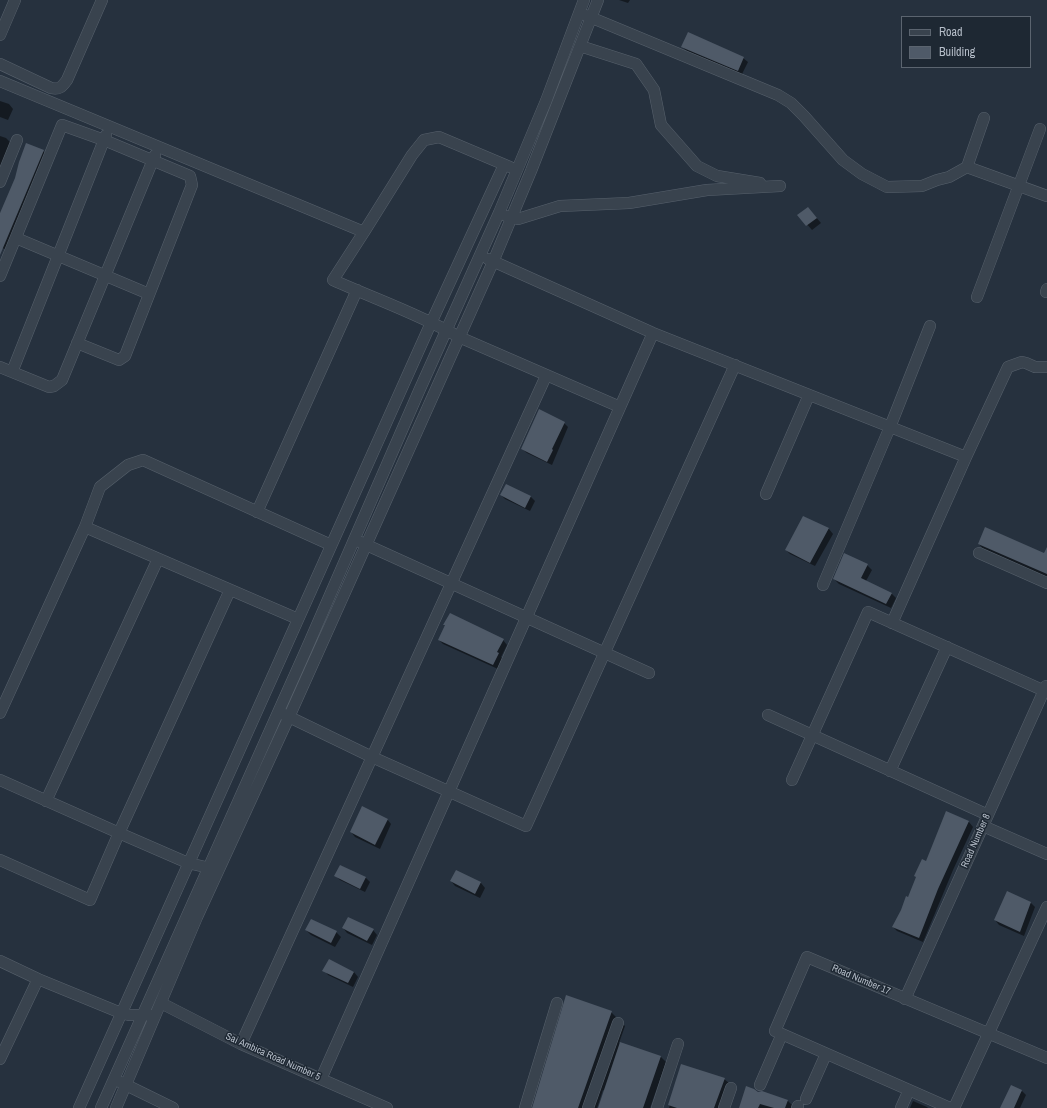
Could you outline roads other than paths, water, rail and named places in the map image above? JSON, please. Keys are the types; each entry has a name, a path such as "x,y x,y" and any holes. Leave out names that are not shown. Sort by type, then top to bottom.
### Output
{"street":[{"path":"0,35 15,0"},
{"path":"0,64 56,90 62,87 67,80 102,0"},
{"path":"101,1108 499,214 546,101 584,0"},
{"path":"116,1108 198,917 493,262 532,171 598,0"},
{"path":"579,13 778,95 791,103 843,160 862,174 887,187 922,186 949,177 967,167 984,118"},
{"path":"499,214 518,219 560,206 629,203 707,190 780,186 717,176 697,166 662,125 654,90 636,64 580,46"},
{"path":"0,81 364,232"},
{"path":"0,276 62,125 104,140 190,176 192,185 124,356 119,360 77,343"},
{"path":"12,372 109,126"},
{"path":"977,297 1040,129"},
{"path":"517,170 439,138 424,140 412,155 333,280 447,330 459,337 546,376 620,407"},
{"path":"0,182 16,140"},
{"path":"0,367 49,387 54,386 62,380 158,147"},
{"path":"79,1108 431,323 504,165"},
{"path":"967,167 1047,196"},
{"path":"16,238 149,294"},
{"path":"480,256 653,333 966,457"},
{"path":"257,512 357,290"},
{"path":"823,585 890,427 930,326"},
{"path":"322,1079 653,333"},
{"path":"892,623 1008,367 1022,362 1035,367 1047,367"},
{"path":"278,712 372,757 526,826 735,365"},
{"path":"241,1044 546,376"},
{"path":"766,494 809,395"},
{"path":"0,713 85,527 100,487 128,465 143,460 331,546"},
{"path":"85,527 298,619"},
{"path":"354,539 649,673"},
{"path":"979,552 1047,583"},
{"path":"46,801 158,559"},
{"path":"0,860 90,900 230,590"},
{"path":"792,780 868,612 1046,689"},
{"path":"890,771 947,647"},
{"name":"Road Number 8","path":"905,999 1046,689"},
{"path":"768,715 988,815"},
{"path":"0,780 188,863 219,870"},
{"path":"983,826 1047,854"},
{"path":"954,1108 1047,907"},
{"name":"Road Number 17","path":"778,1032 807,957 1047,1058"},
{"path":"0,961 38,979 121,1013 129,1015 143,1014 156,1017"},
{"path":"0,1059 38,979"},
{"name":"Sai Ambica Road Number 5","path":"161,1003 241,1044 387,1108"},
{"path":"525,1108 557,1003"},
{"path":"588,1108 618,1023"},
{"path":"760,1085 778,1032 950,1108"},
{"path":"657,1108 678,1044"},
{"path":"801,1104 826,1054"},
{"path":"114,1079 173,1108"},
{"path":"724,1108 731,1088"},
{"path":"901,1108 909,1090"}]}
